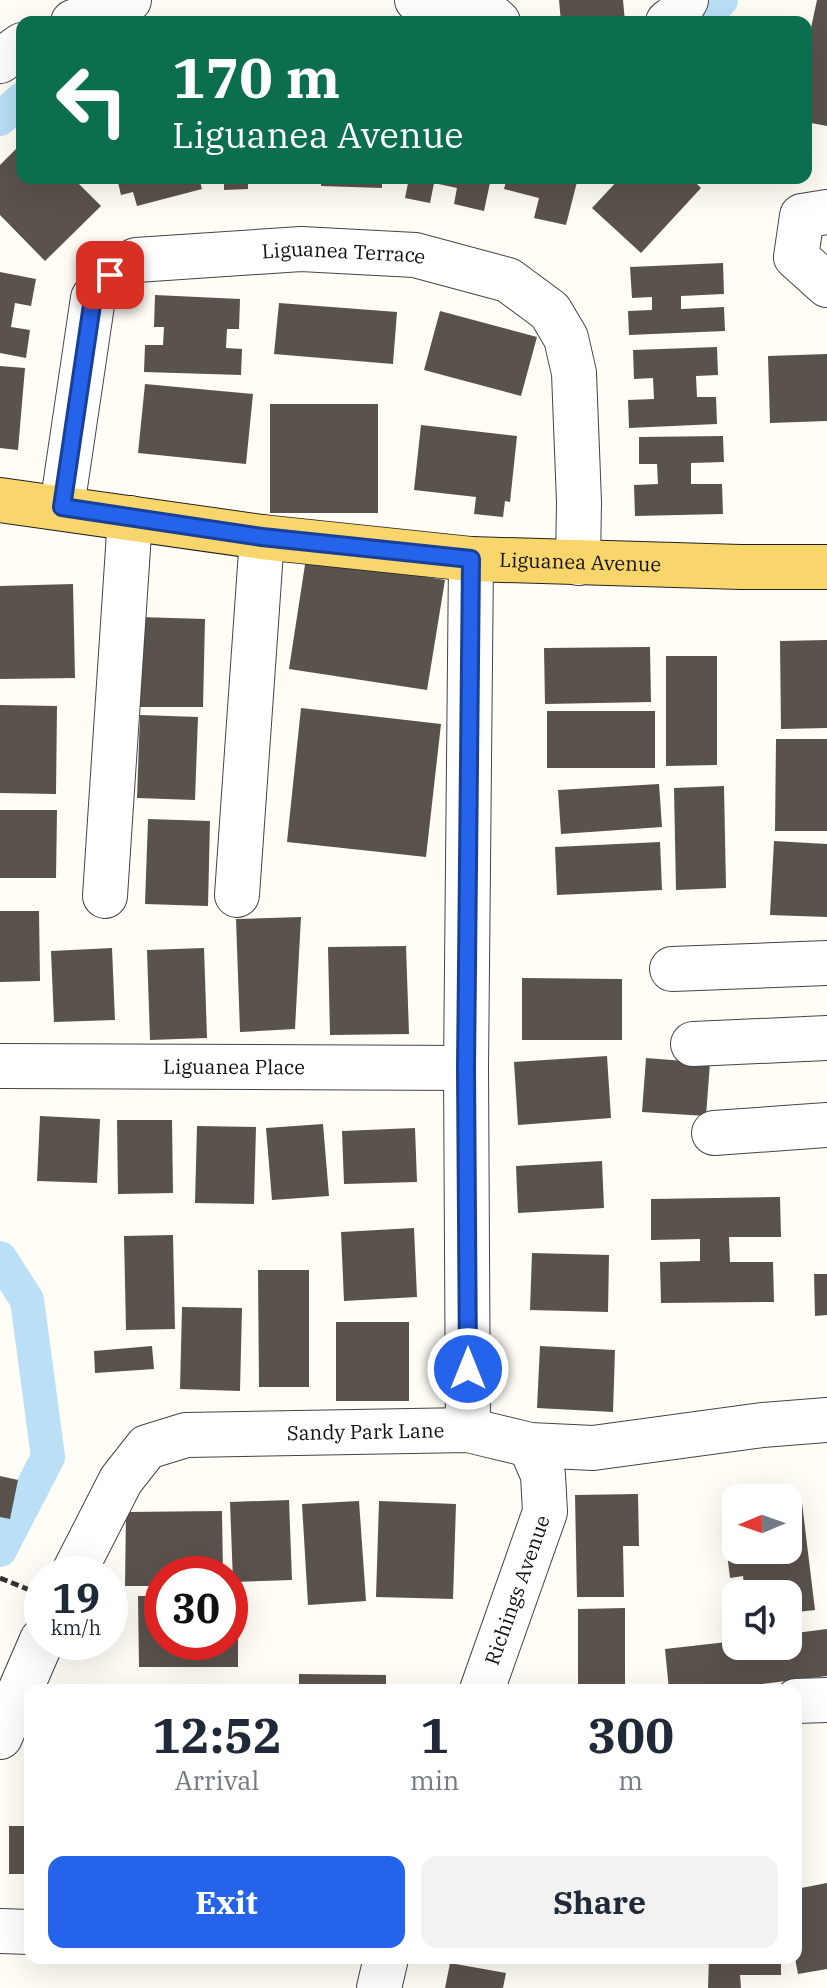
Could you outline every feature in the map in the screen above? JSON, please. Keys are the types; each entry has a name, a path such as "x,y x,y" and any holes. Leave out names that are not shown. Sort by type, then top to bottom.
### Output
{"main road":[{"name":"Liguanea Avenue","path":"0,500 262,537 471,559 827,567"}],"street":[{"path":"88,16 129,0"},
{"path":"417,0 493,12"},
{"path":"827,212 802,216 796,257 827,285"},
{"name":"Liguanea Terrace","path":"62,507 93,298 110,275 136,260 301,249 415,255 508,280 550,311 566,338 574,373 578,563"},
{"path":"105,896 130,518"},
{"path":"237,895 262,537"},
{"path":"468,1430 466,1068 471,559"},
{"path":"672,969 827,963"},
{"path":"693,1044 827,1038"},
{"name":"Liguanea Place","path":"0,1066 466,1068"},
{"path":"714,1133 827,1125"},
{"name":"Sandy Park Lane","path":"82,1556 121,1480 147,1447 186,1435 468,1430 530,1445 593,1448 762,1425 827,1420"},
{"name":"Richings Avenue","path":"484,1684 545,1512 543,1475 530,1445"},
{"path":"0,1737 33,1660"},
{"path":"802,1701 827,1700"},
{"path":"0,1931 24,1932"},
{"path":"379,1988 385,1964"}],"path":[{"path":"0,1578 24,1589"}],"building":[{"path":"559,0 623,0 624,16 560,16"},
{"path":"817,0 827,0 827,126 812,123 812,23"},
{"path":"16,149 16,184 79,184 101,206 45,261 0,215 0,165"},
{"path":"118,184 201,184 202,189 137,206 133,192 121,195"},
{"path":"224,184 248,184 248,189 224,190"},
{"path":"382,184 382,188 321,186"},
{"path":"408,184 434,184 430,203 405,198"},
{"path":"439,184 490,184 484,211 454,204 457,188"},
{"path":"505,184 576,184 566,225 534,218 539,198 504,189"},
{"path":"614,184 697,184 701,188 641,253 592,208"},
{"path":"723,263 724,294 681,296 681,309 724,307 725,331 629,335 628,311 652,310 652,297 632,298 630,267"},
{"path":"0,272 36,279 31,306 15,303 11,327 30,330 26,358 0,353"},
{"path":"155,295 240,299 239,329 227,329 226,348 242,349 241,375 144,372 145,345 163,345 164,327 154,327"},
{"path":"279,303 397,312 393,364 274,354"},
{"path":"440,311 537,337 521,396 424,370"},
{"path":"717,347 718,375 696,376 697,397 716,397 717,424 629,428 628,400 654,399 653,378 634,379 633,350"},
{"path":"827,354 827,421 770,423 768,356"},
{"path":"0,366 25,368 18,450 0,448"},
{"path":"145,384 253,394 246,464 138,453"},
{"path":"270,404 378,404 378,513 270,513"},
{"path":"421,425 517,436 510,502 505,501 503,517 474,514 476,497 414,490"},
{"path":"723,436 724,462 691,463 691,484 722,484 723,514 635,516 634,485 658,484 657,464 639,464 639,437"},
{"path":"306,558 445,580 427,690 289,669"},
{"path":"73,584 75,678 0,679 0,586"},
{"path":"139,617 205,619 203,707 137,707"},
{"path":"827,640 827,728 781,729 780,641"},
{"path":"650,647 651,702 545,704 544,648"},
{"path":"666,656 717,656 717,765 666,766"},
{"path":"0,705 57,706 56,794 0,793"},
{"path":"301,708 441,724 426,857 287,842"},
{"path":"547,711 655,711 655,768 547,768"},
{"path":"140,715 198,717 195,800 137,798"},
{"path":"776,739 827,739 827,831 775,831"},
{"path":"659,784 662,827 561,834 558,790"},
{"path":"724,786 726,888 676,890 674,788"},
{"path":"0,810 57,810 56,878 0,878"},
{"path":"148,819 210,821 208,906 145,904"},
{"path":"774,841 827,844 827,917 770,915"},
{"path":"660,842 662,890 557,895 555,847"},
{"path":"0,911 39,911 40,981 0,982"},
{"path":"301,917 295,1029 240,1032 236,919"},
{"path":"406,946 409,1034 330,1035 328,947"},
{"path":"112,948 115,1020 54,1022 51,951"},
{"path":"204,948 207,1038 150,1040 147,950"},
{"path":"522,978 622,979 622,1040 522,1040"},
{"path":"607,1056 611,1118 518,1125 514,1062"},
{"path":"646,1058 710,1063 706,1116 642,1112"},
{"path":"40,1116 100,1119 97,1183 37,1181"},
{"path":"117,1120 172,1120 173,1193 118,1194"},
{"path":"323,1124 329,1196 272,1200 266,1128"},
{"path":"197,1126 256,1127 254,1204 195,1203"},
{"path":"415,1128 417,1182 344,1184 342,1131"},
{"path":"602,1161 604,1208 518,1213 516,1166"},
{"path":"780,1197 781,1237 729,1237 730,1262 773,1262 774,1302 661,1303 660,1262 700,1261 700,1239 651,1240 651,1199"},
{"path":"414,1228 417,1297 344,1301 341,1232"},
{"path":"173,1235 175,1329 126,1330 124,1236"},
{"path":"532,1253 609,1255 608,1312 530,1310"},
{"path":"258,1270 309,1270 309,1387 259,1387"},
{"path":"814,1274 827,1274 827,1315 815,1316"},
{"path":"182,1307 242,1308 240,1391 180,1389"},
{"path":"336,1322 409,1322 409,1401 336,1401"},
{"path":"152,1346 154,1369 95,1373 94,1351"},
{"path":"540,1346 615,1350 613,1412 537,1408"},
{"path":"0,1476 18,1480 10,1519 0,1517"},
{"path":"638,1494 639,1546 623,1546 624,1597 577,1597 575,1495"},
{"path":"289,1500 292,1580 248,1581 248,1556 232,1556 230,1502"},
{"path":"359,1501 366,1601 308,1605 302,1504"},
{"path":"379,1501 456,1504 453,1599 376,1597"},
{"path":"802,1503 815,1610 802,1611 802,1580 730,1578 728,1564 802,1564"},
{"path":"222,1511 223,1556 144,1556 144,1586 128,1586 126,1512"},
{"path":"138,1596 144,1596 144,1660 238,1660 238,1667 139,1667"},
{"path":"625,1608 625,1684 578,1684 578,1609"},
{"path":"827,1629 827,1676 762,1684 668,1684 665,1649 722,1643 722,1660 802,1660 802,1632"},
{"path":"299,1674 386,1675 386,1684 299,1684"},
{"path":"9,1826 24,1826 24,1874 9,1874"},
{"path":"827,1883 827,1969 798,1974 796,1964 802,1964 802,1888"},
{"path":"450,1964 506,1973 503,1988 445,1988"},
{"path":"709,1964 781,1964 781,1975 740,1975 741,1988 708,1988"}],"waterway":[{"path":"706,16 721,0"},
{"path":"0,119 16,104"},
{"path":"0,1258 27,1300 48,1457 0,1550"}],"route":[{"path":"110,275 93,298 62,507 262,537 471,559 466,1068 468,1369"}]}
